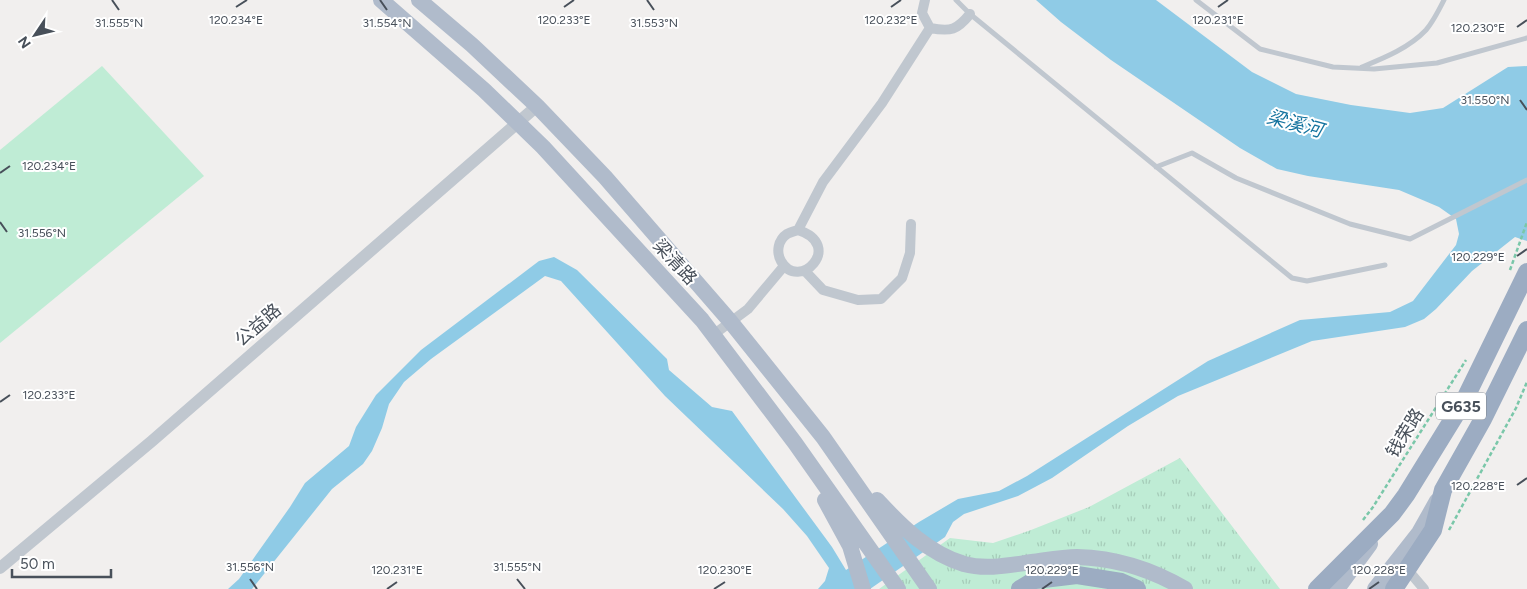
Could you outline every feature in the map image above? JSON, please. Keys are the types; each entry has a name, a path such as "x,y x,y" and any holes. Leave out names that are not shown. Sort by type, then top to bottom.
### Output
{"highway":[{"name":"G635","path":"1322,588 1392,514 1406,495 1464,401 1519,292 1527,272"},
{"name":"G635","path":"1443,490 1484,419 1527,330"},
{"path":"1394,589 1433,530 1443,490"},
{"path":"1020,589 1035,580 1077,575 1120,582 1137,589"}],"main road":[{"name":"梁清路","path":"381,0 484,90 543,147 702,320 795,443 857,542"},
{"name":"梁清路","path":"419,0 472,45 537,106 605,177 730,321 832,450 929,589"},
{"path":"832,450 902,527 934,551 965,564 998,567 1076,557 1128,563 1169,580 1185,589"},
{"path":"1375,589 1419,533 1443,490"},
{"path":"857,542 863,589"},
{"path":"857,542 898,589"}],"street":[{"path":"925,0 922,13 930,28"},
{"path":"930,28 945,31 960,26 970,14"},
{"path":"798,230 823,182 882,103 930,28"},
{"name":"公益路","path":"0,568 152,441 537,106"},
{"path":"805,271 823,290 858,300 881,299 902,278 910,253 911,224"},
{"path":"798,230 809,234 817,242 819,254 815,264 805,271 794,272 784,266 778,256 779,244 787,234 798,230"},
{"path":"713,335 748,309 784,266"},
{"path":"1407,569 1424,589"}],"lane":[{"path":"956,0 970,14 1292,278 1307,281 1386,265"},
{"path":"1196,0 1260,49 1333,67 1374,69 1436,63 1527,38"},
{"path":"1358,68 1386,56 1426,30 1444,0"},
{"path":"1156,167 1192,153 1236,178 1350,224 1410,239 1527,180"}],"path":[{"path":"1509,272 1527,222"},
{"name":"钱荣路","path":"1361,522 1373,507 1467,358"},
{"path":"1446,535 1516,408 1527,382"}],"green space":[{"path":"102,66 204,176 0,343 0,150"},
{"path":"1180,458 1280,589 879,589 950,538 993,543 1031,530 1089,507"}],"water":[{"name":"梁溪河","path":"1036,0 1156,0 1252,72 1296,94 1351,105 1410,113 1443,108 1508,67 1527,66 1527,241 1515,237 1472,271 1424,319 1405,327 1312,341 1178,396 1128,426 1052,478 1018,496 964,514 953,522 945,537 870,589 818,589 825,581 829,568 807,536 783,509 665,396 561,281 545,276 431,359 404,382 389,404 382,428 372,451 363,464 332,489 252,589 228,589 239,579 305,483 349,446 356,427 376,395 421,350 539,261 554,257 577,270 667,359 669,370 712,407 732,411 832,547 846,570 958,499 999,491 1027,476 1208,361 1300,320 1390,312 1413,301 1456,245 1459,234 1456,219 1439,207 1399,190 1308,176 1277,169 1240,148 1111,60 1061,22"}]}
